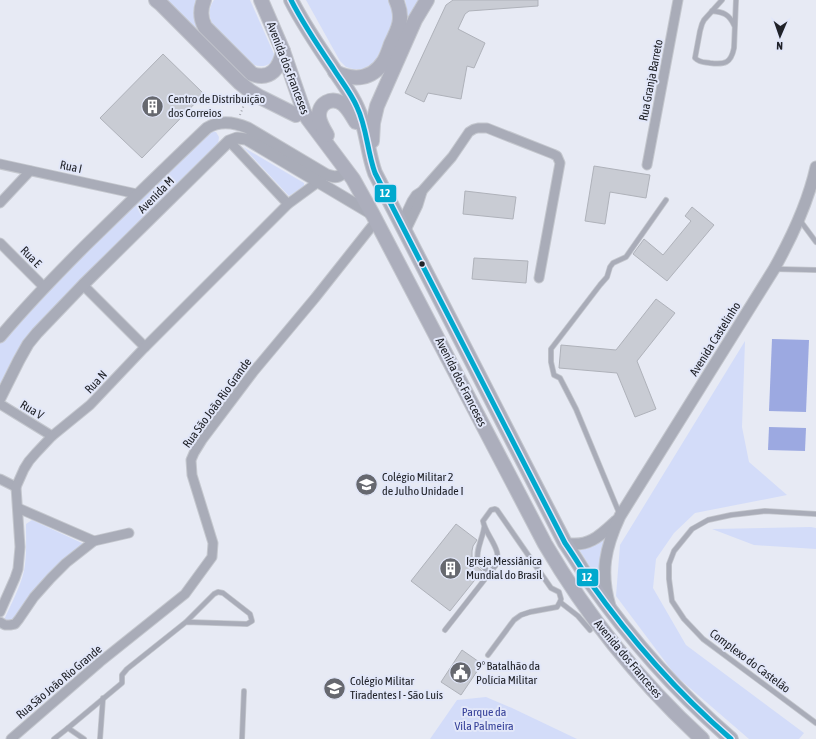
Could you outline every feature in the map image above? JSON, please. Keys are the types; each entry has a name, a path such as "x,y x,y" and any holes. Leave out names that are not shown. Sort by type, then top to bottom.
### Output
{"main road":[{"path":"156,0 240,83 250,91 296,115"},
{"path":"204,0 201,8 201,18 205,27 252,74 262,75 273,72 279,64 283,51"},
{"name":"Avenida dos Franceses","path":"261,0 283,51 304,112 375,218 545,544 565,589 595,621 660,698 702,739"},
{"name":"Avenida dos Franceses","path":"290,0 352,97 363,121 375,173 565,543 611,610 656,665 692,704 731,739"},
{"path":"335,72 346,77 360,78 372,74 378,69 384,60 400,22 400,11 396,0"},
{"path":"372,164 373,124 377,106 415,20 427,0"},
{"path":"288,67 289,96 296,115 348,176"},
{"path":"348,176 319,118 319,113 325,103 332,100 346,106 357,125 372,164"}],"street":[{"name":"Rua Granja Barreto","path":"647,165 678,0"},
{"path":"229,141 234,123 248,128 327,175 335,177 348,176"},
{"name":"Avenida M","path":"0,337 44,287 137,194 207,128 216,124 234,123"},
{"path":"403,228 418,205 422,191 452,157 469,132 474,129 487,128 553,154 557,156 560,163 538,278"},
{"path":"229,141 237,138 246,139 375,218"},
{"path":"229,141 288,204"},
{"name":"Avenida M","path":"0,398 28,344 37,333 83,285 229,141"},
{"name":"Rua I","path":"0,164 137,194"},
{"name":"Avenida Castelinho","path":"611,610 606,592 605,562 612,534 620,516 774,269 799,219 813,181 816,167"},
{"path":"0,203 30,171"},
{"name":"Rua N","path":"0,612 18,569 20,546 16,487 29,461 52,436 90,405 145,347 288,204 318,182"},
{"name":"Rua São João Rio Grande","path":"11,739 100,662 185,594 212,557 213,543 192,475 191,460 194,452 254,371 315,298 375,218"},
{"name":"Rua E","path":"0,244 44,287"},
{"path":"83,285 145,347"},
{"name":"Rua V","path":"0,404 52,436"},
{"path":"0,479 16,487"},
{"path":"18,508 94,541"},
{"name":"Avenida Castelinho","path":"565,543 582,544 591,541 600,535 620,516"},
{"path":"0,622 5,625 15,624 34,597 51,578 66,563 94,541 129,533"}],"lane":[{"path":"722,0 704,20 700,31 696,58 700,62 725,63 732,55 734,48 736,0"},
{"path":"712,12 722,12 732,21 735,29"},
{"path":"620,516 576,409 560,378 554,375 551,362 551,349 604,281 613,263 626,257 666,200"},
{"path":"799,219 816,242"},
{"path":"774,269 816,270"},
{"path":"488,655 514,620 521,615 530,612 555,608 559,605 565,589 551,588 495,509 491,510 483,521 483,534 478,553 478,561 489,573"},
{"name":"Complexo do Castelão","path":"816,514 764,511 731,515 708,520 692,529 674,551 669,564 669,579 672,601 684,618 703,639 816,723"},
{"path":"445,630 496,565 497,552 484,526"},
{"path":"54,739 122,683 122,675 127,669 186,622 214,594 218,592 223,593 250,614 252,621 247,624 186,622"},
{"path":"560,602 578,616 590,630"},
{"path":"242,739 244,691"},
{"path":"100,739 103,698"},
{"path":"68,728 84,739"}],"path":[{"path":"234,123 250,91"}],"green space":[{"path":"165,0 200,0 200,31"},
{"path":"214,0 250,0 274,54 274,58 270,63 264,66 254,65 215,29 211,22 210,14 210,7"},
{"path":"306,0 391,0 395,9 393,26 374,63 362,69 346,67 340,61"},
{"path":"405,0 421,0 406,23 407,10"},
{"path":"211,131 216,132 219,137 218,145 26,338 15,354 0,384 0,343 22,316 207,133"},
{"path":"243,147 304,183 304,186 289,196"},
{"path":"745,341 742,427 749,462 787,495 695,513 674,533 656,559 653,588 686,645 804,733 799,739 749,739 676,676 616,596 620,545"},
{"path":"32,520 84,544 51,571 16,617 11,621 4,620 18,590 24,571 26,560 26,524"},
{"path":"816,528 816,549 754,545 712,529"},
{"path":"606,536 601,581 599,581 580,551 581,549"},
{"name":"Parque da Vila Palmeira","path":"486,697 577,739 430,739 457,700"}],"water":[{"path":"772,339 809,340 806,412 769,411"},
{"path":"769,427 806,428 805,451 768,450"}],"building":[{"path":"453,0 538,0 538,6 469,11 465,14 458,29 485,43 474,68 467,66 461,99 428,93 424,102 405,93 446,5"},
{"name":"Centro de Distribuição dos Correios","path":"163,54 204,94 142,158 100,118"},
{"path":"594,166 650,175 646,198 610,192 605,224 585,221"},
{"path":"465,191 516,197 513,219 463,214"},
{"path":"692,207 714,225 667,281 633,254 644,239 663,255 691,221 685,216"},
{"path":"474,258 528,261 526,283 472,279"},
{"path":"656,299 675,313 637,361 656,409 635,417 617,373 559,368 561,345 616,350"},
{"name":"Igreja Messiânica Mundial do Brasil","path":"456,524 477,540 473,546 472,559 475,565 482,571 450,611 411,581"},
{"name":"9º Batalhão da Polícia Militar","path":"462,650 482,664 461,695 441,682"}],"transit line":[{"name":"12","path":"291,0 311,35 355,102 363,123 375,173 565,543 590,582 622,625 656,665 692,703 731,739"}],"place":[{"name":"Centro de Distribuição dos Correios","path":"152,106"},
{"name":"Colégio Militar 2 de Julho Unidade I","path":"366,484"},
{"name":"Igreja Messiânica Mundial do Brasil","path":"450,568"},
{"name":"9º Batalhão da Polícia Militar","path":"461,673"},
{"name":"Colégio Militar Tiradentes I - São Luís","path":"335,688"}]}
